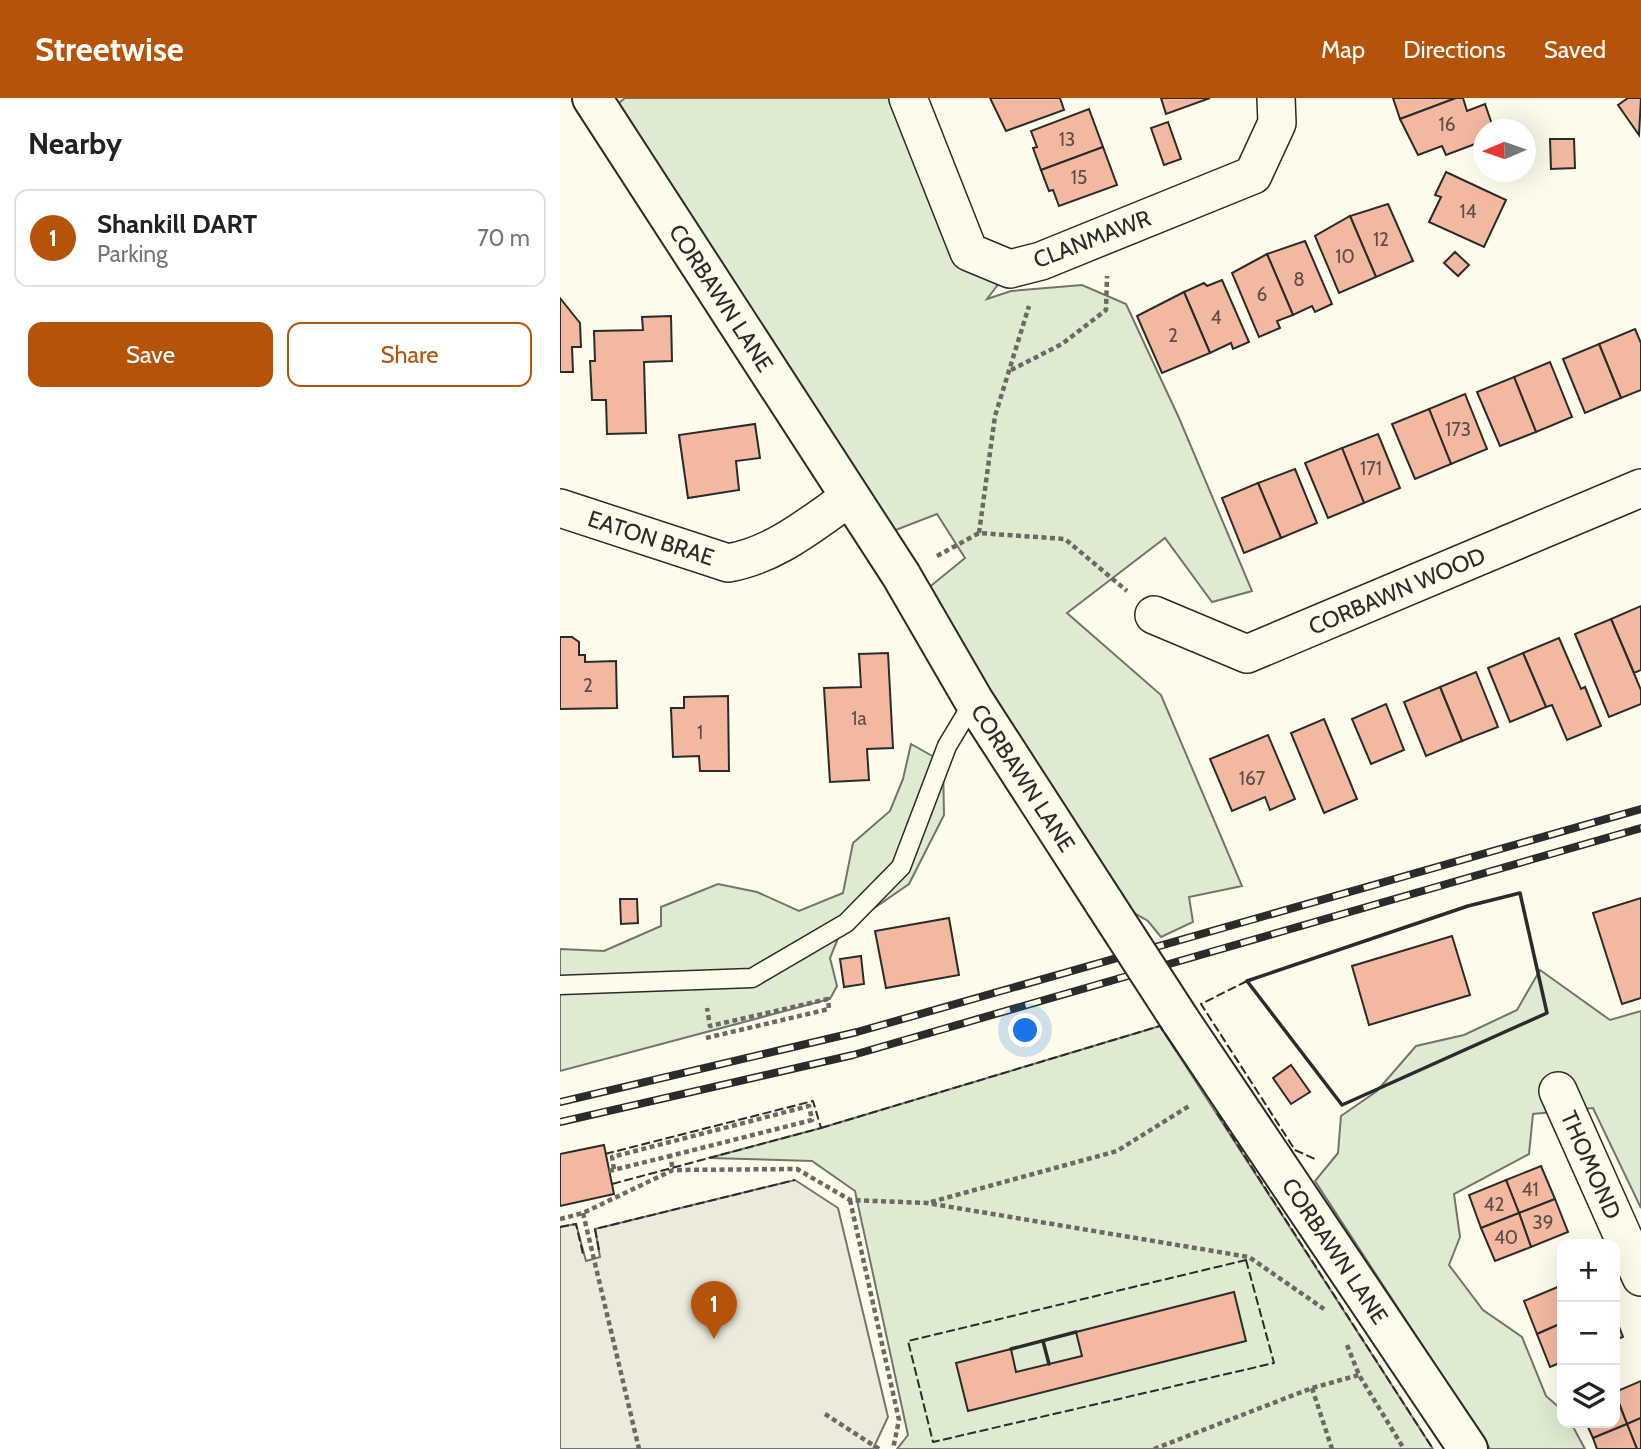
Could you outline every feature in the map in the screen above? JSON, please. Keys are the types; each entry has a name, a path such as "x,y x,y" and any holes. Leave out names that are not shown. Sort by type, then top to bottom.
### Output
{"street":[{"name":"CORBAWN LANE","path":"592,98 901,575 974,701 1226,1092 1468,1449"},
{"name":"CLANMAWR","path":"908,98 969,252 1010,270 1041,261 1253,175 1277,124 1276,98"},
{"name":"CORBAWN WOOD","path":"1154,615 1247,654 1641,488"},
{"name":"EATON BRAE","path":"560,508 728,563 751,559 774,550 850,498"},
{"name":"THOMOND","path":"1558,1091 1641,1276"}],"lane":[{"path":"560,985 752,978 846,923 901,867 947,746 974,701"}],"path":[{"path":"1011,370 1062,344 1106,310 1109,233"},
{"path":"979,533 995,416 1011,370 1041,261"},
{"path":"901,575 979,533 1065,538 1154,615"},
{"path":"703,980 710,1026 828,999 830,1009 706,1038"},
{"path":"927,1203 1117,1151 1206,1095 1226,1092"},
{"path":"809,1106 813,1120 670,1156 612,1170 611,1157 809,1106"},
{"path":"670,1156 673,1170"},
{"path":"560,1219 583,1213 673,1170 797,1169 850,1200 927,1203 1249,1257 1325,1310"},
{"path":"850,1200 899,1420 893,1449"},
{"path":"583,1213 639,1449"},
{"path":"1345,1341 1359,1375 1404,1449"},
{"path":"1154,1449 1312,1388 1359,1375"},
{"path":"1312,1388 1332,1449"},
{"path":"825,1414 880,1449"}],"green space":[{"path":"625,98 908,98 969,252 1010,269 987,299 1011,291 1082,285 1126,304 1179,418 1252,591 1212,602 1165,538 1067,613 1161,695 1242,886 1189,897 1193,922 1161,937 1148,921 1131,911 932,604 927,589 965,558 937,514 888,533 619,103"},
{"path":"911,744 943,762 944,815 909,884 841,931 830,958 837,986 830,999 560,1071 560,949 604,951 661,926 661,907 718,884 757,892 799,911 843,893 853,843 890,811 903,779"},
{"path":"1540,970 1610,1020 1641,1011 1641,1208 1593,1108 1533,1114 1529,1154 1454,1194 1460,1237 1449,1265 1483,1310 1522,1337 1546,1396 1557,1406 1557,1428 1574,1428 1585,1449 1490,1449 1315,1181 1338,1153 1341,1116 1377,1091 1416,1046 1464,1035 1517,1010"},
{"path":"1160,1026 1433,1449 897,1449 908,1435 855,1191 812,1161 709,1158 821,1128"}],"shaded area":[{"path":"795,1180 838,1208 888,1417 873,1449 560,1449 560,1227 576,1224 586,1261 600,1257 595,1229"}],"building":[{"path":"990,98 1060,98 1064,110 1006,131"},
{"path":"1161,98 1210,98 1166,114"},
{"path":"1393,98 1456,98 1400,119"},
{"path":"1456,98 1463,98 1467,111 1485,104 1490,119 1473,119 1473,145 1446,155 1442,146 1418,155 1400,119"},
{"path":"1628,98 1641,98 1639,135 1618,105"},
{"path":"1089,109 1103,147 1041,170 1033,148 1037,147 1031,131"},
{"path":"1168,122 1181,159 1164,165 1151,128"},
{"path":"1550,139 1574,139 1575,168 1551,169"},
{"path":"1103,147 1117,185 1059,206 1053,190 1049,191 1041,170"},
{"path":"1446,172 1506,200 1484,247 1429,222 1441,197 1435,195"},
{"path":"1388,204 1413,261 1376,277 1350,216"},
{"path":"1350,216 1376,277 1339,293 1315,236"},
{"path":"1305,241 1332,304 1315,312 1312,306 1293,315 1267,254"},
{"path":"1455,252 1469,265 1458,276 1444,263"},
{"path":"1267,254 1293,315 1277,321 1280,328 1259,337 1232,273"},
{"path":"1222,280 1249,342 1233,349 1231,343 1210,353 1184,292 1204,283 1207,286"},
{"path":"1184,292 1210,353 1162,373 1137,316"},
{"path":"560,298 580,323 581,347 572,347 573,372 560,372"},
{"path":"671,316 672,361 644,362 646,433 607,434 606,400 592,400 590,361 595,361 594,331 643,330 642,317"},
{"path":"1635,329 1641,343 1641,390 1621,398 1599,344"},
{"path":"1599,344 1621,398 1585,413 1563,359"},
{"path":"1550,362 1572,417 1536,432 1514,377"},
{"path":"1514,377 1536,432 1500,446 1477,392"},
{"path":"1465,394 1487,449 1451,464 1429,409"},
{"path":"1429,409 1451,464 1415,479 1392,424"},
{"path":"755,424 760,458 736,461 739,490 688,498 679,435"},
{"path":"1378,434 1400,488 1364,503 1342,448"},
{"path":"1342,448 1364,503 1328,518 1305,463"},
{"path":"1295,469 1317,523 1281,538 1258,483"},
{"path":"1258,483 1281,538 1244,553 1222,498"},
{"path":"1641,606 1641,670 1634,673 1611,619"},
{"path":"1611,619 1641,690 1641,704 1609,717 1575,634"},
{"path":"560,637 572,637 579,642 579,655 585,655 585,662 616,661 617,708 560,709"},
{"path":"1559,638 1581,689 1585,687 1601,726 1567,740 1552,705 1546,707 1523,653"},
{"path":"888,653 893,748 867,749 869,780 830,782 824,688 861,687 859,654"},
{"path":"1523,653 1546,707 1510,722 1488,668"},
{"path":"1476,672 1498,727 1462,741 1440,687"},
{"path":"1440,687 1462,741 1426,756 1404,702"},
{"path":"728,696 729,771 700,771 699,756 673,757 671,708 684,708 684,697"},
{"path":"1386,704 1404,750 1371,764 1352,719"},
{"path":"1324,719 1357,799 1324,813 1291,733"},
{"path":"1268,735 1295,799 1270,810 1265,797 1232,811 1210,759"},
{"path":"1641,898 1641,998 1622,1004 1593,913"},
{"path":"620,899 637,899 638,923 621,924"},
{"path":"949,918 959,975 886,988 875,931"},
{"path":"1452,936 1470,995 1369,1025 1352,966"},
{"path":"861,956 864,984 844,987 840,959"},
{"path":"1291,1065 1310,1092 1291,1104 1273,1078"},
{"path":"604,1145 614,1194 560,1206 560,1154"},
{"path":"1541,1166 1555,1199 1519,1213 1506,1180"},
{"path":"1506,1180 1519,1213 1481,1228 1469,1195"},
{"path":"1555,1199 1568,1232 1531,1247 1519,1213"},
{"path":"1519,1213 1531,1247 1495,1261 1481,1228"},
{"path":"1557,1287 1557,1325 1537,1334 1524,1301"},
{"path":"1234,1292 1246,1341 968,1411 956,1363 1011,1349 1016,1372 1082,1356 1076,1332"},
{"path":"1557,1325 1557,1364 1550,1367 1537,1334"},
{"path":"1641,1381 1641,1418 1627,1424 1620,1405 1620,1390"},
{"path":"1620,1406 1627,1424 1620,1427"},
{"path":"1641,1418 1641,1449 1637,1449 1627,1424"},
{"path":"1627,1424 1637,1449 1597,1449 1593,1438"},
{"path":"1588,1428 1617,1428 1593,1438"}],"railway":[{"path":"560,1102 857,1032 1641,809"},
{"path":"560,1122 853,1055 1641,828"}],"fence":[{"path":"1247,981 1201,1004 1295,1150 1317,1160"},
{"path":"821,1128 1160,1026 1177,1052"},
{"path":"605,1154 813,1101 821,1128 612,1184"},
{"path":"1217,1113 1433,1449"},
{"path":"599,1250 595,1229 795,1180"},
{"path":"560,1227 576,1224 583,1254"},
{"path":"1246,1260 1274,1363 933,1442 908,1341 1246,1260"}],"wall":[{"path":"1520,893 1547,1013 1342,1105 1247,981 1468,906 1520,893"},
{"path":"1011,1349 1076,1332"},
{"path":"1043,1341 1049,1364"}],"place":[{"name":"Shankill DART","path":"714,1339"}]}
